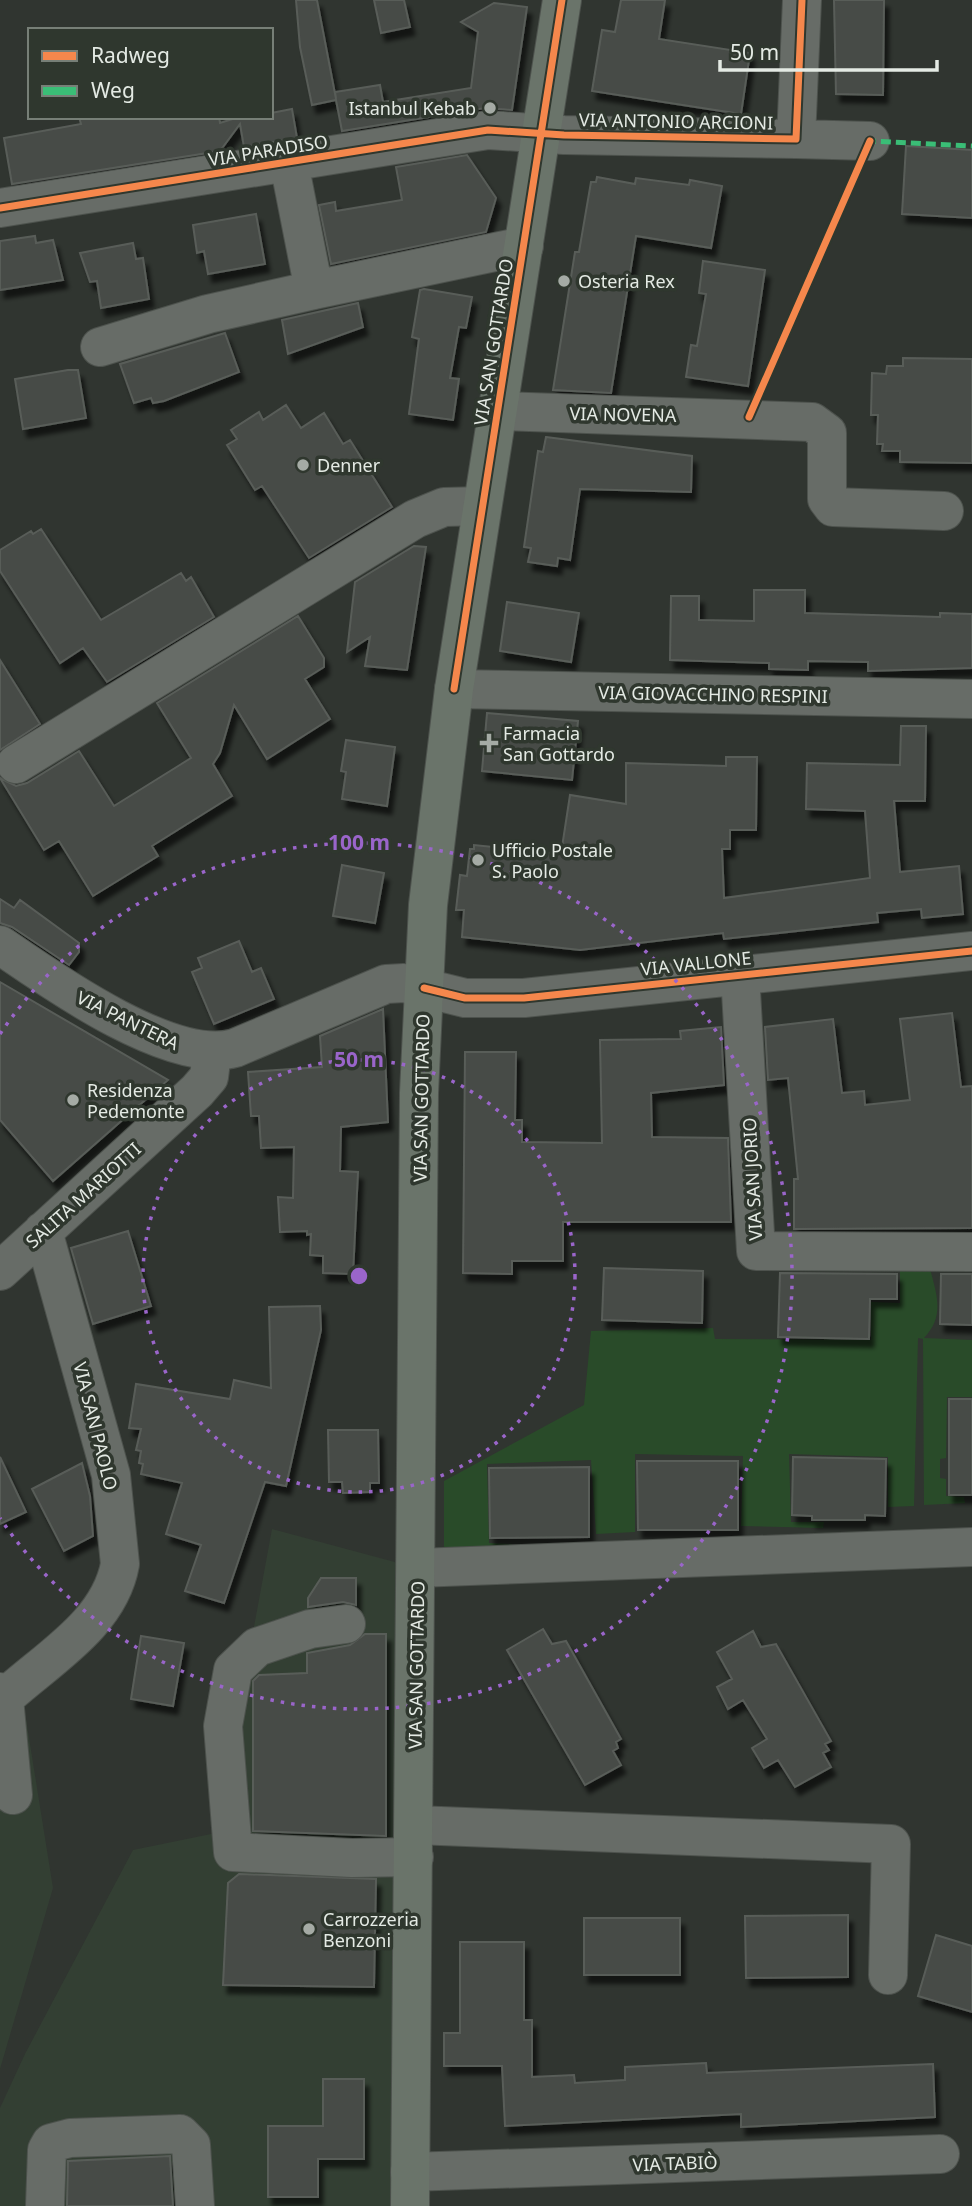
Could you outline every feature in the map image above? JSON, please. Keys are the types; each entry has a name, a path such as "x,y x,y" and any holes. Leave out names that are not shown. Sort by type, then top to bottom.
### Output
{"main road":[{"name":"VIA SAN GOTTARDO","path":"410,2189 419,1093 428,905 454,689 562,0"}],"street":[{"name":"VIA ANTONIO ARCIONI","path":"542,133 796,139 802,0"},
{"name":"VIA PARADISO","path":"0,208 488,130 542,133"},
{"path":"796,139 870,141"},
{"path":"289,163 314,290"},
{"path":"100,347 218,311 524,246"},
{"name":"VIA NOVENA","path":"498,411 749,417 812,422 822,427 829,440 827,499 833,508 944,512"},
{"path":"16,764 415,519 444,507 482,506"},
{"name":"VIA GIOVACCHINO RESPINI","path":"454,689 972,699"},
{"name":"VIA PANTERA","path":"0,945 53,981 121,1019 190,1049 212,1052 235,1048 375,987 399,983 424,988"},
{"name":"VIA VALLONE","path":"424,988 465,998 524,998 972,951"},
{"name":"VIA SAN JORIO","path":"740,974 756,1251 972,1252"},
{"name":"SALITA MARIOTTI","path":"0,1271 197,1091 209,1077 212,1052"},
{"name":"VIA SAN PAOLO","path":"1,1697 70,1641 103,1606 117,1578 120,1564 111,1475 43,1231"},
{"path":"417,1568 972,1546"},
{"path":"346,1624 310,1629 257,1647 233,1670 223,1726 233,1852 352,1858 414,1841 891,1844 888,1975"},
{"path":"1,1697 13,1795"},
{"path":"45,2206 47,2150 51,2143 70,2138 180,2134 191,2145 195,2206"},
{"name":"VIA TABIÒ","path":"410,2189 940,2154"}],"shaded area":[{"path":"272,1529 417,1568 410,2206 0,2206 0,2108 25,2054 133,1850 216,1833"},
{"path":"0,1679 26,1719 53,1888 0,2069"}],"green space":[{"path":"900,1265 929,1265 937,1312 931,1329 924,1338 972,1340 972,1397 947,1397 946,1458 940,1459 940,1478 946,1479 946,1496 964,1497 965,1503 924,1505 923,1339 918,1338 914,1506 888,1507 888,1457 789,1454 791,1522 824,1522 823,1528 741,1526 743,1456 635,1454 635,1532 596,1534 591,1460 487,1464 489,1543 512,1544 510,1549 444,1548 444,1481 584,1405 591,1331 713,1328 715,1339 871,1340 871,1302 900,1303"}],"building":[{"path":"296,0 317,0 336,99 335,92 380,85 383,102 471,88 478,32 461,22 494,3 527,7 512,110 485,108 342,131 336,100 312,105 300,47"},
{"path":"374,0 404,0 410,27 381,33"},
{"path":"621,0 665,0 659,39 750,53 741,114 592,91 602,30 615,32"},
{"path":"834,0 884,0 883,95 836,94"},
{"path":"292,109 297,138 244,147 240,124 220,151 12,184 4,138 81,124 80,119 219,119 220,123 233,119 273,119 273,113"},
{"path":"906,146 972,150 972,218 902,214"},
{"path":"467,155 496,198 486,232 331,264 319,205 335,202 336,211 402,200 396,167"},
{"path":"597,177 635,184 636,178 689,185 690,180 722,186 711,248 636,236 611,393 553,390 575,252 579,252 591,182 596,182"},
{"path":"256,214 265,264 208,274 204,251 197,253 193,225"},
{"path":"35,236 36,243 53,240 63,280 0,290 0,241"},
{"path":"133,243 136,259 143,258 149,299 101,308 97,281 90,282 80,253"},
{"path":"703,261 765,270 748,386 686,377 691,345 697,346 706,294 699,293"},
{"path":"420,290 472,297 466,328 459,327 450,378 459,379 453,420 409,414 419,339 412,337"},
{"path":"358,303 363,327 288,354 282,320"},
{"path":"225,333 239,372 164,401 153,403 151,398 134,403 120,364"},
{"path":"903,358 972,359 972,463 900,462 900,451 882,451 883,444 877,444 878,415 871,415 872,373 886,374 887,366 903,366"},
{"path":"78,370 86,418 23,429 15,379"},
{"name":"Denner","path":"286,405 301,428 324,413 343,444 350,440 392,507 309,558 262,486 255,490 227,445 237,439 231,430 259,412 263,420"},
{"path":"546,437 692,456 691,492 580,489 570,560 558,558 557,566 528,562 531,548 524,547 538,451 543,452"},
{"path":"41,529 101,620 181,573 186,581 191,577 214,617 107,682 83,648 60,663 0,571 0,550 31,531 33,534"},
{"path":"414,546 426,547 407,670 365,666 370,637 347,652 355,582"},
{"path":"754,590 805,590 805,613 940,617 940,613 972,614 972,668 868,671 868,662 808,661 808,670 769,669 769,663 670,660 671,596 699,596 699,620 754,621"},
{"path":"507,602 579,613 571,662 500,651"},
{"path":"298,616 324,658 324,667 305,679 330,719 267,759 234,705 220,753 213,764 232,796 152,846 158,856 93,896 59,841 44,850 0,778 16,786 27,783 79,751 114,806 191,758 157,703"},
{"path":"0,660 40,724 0,750"},
{"path":"487,713 578,721 572,780 482,771"},
{"path":"901,726 926,726 925,801 894,801 900,872 959,866 963,914 922,918 921,909 877,913 878,922 724,939 723,933 580,950 462,937 464,910 456,910 460,875 467,876 470,849 474,849 474,845 561,854 570,795 626,804 626,763 726,766 726,757 757,757 756,830 730,830 730,849 722,849 724,898 870,878 865,811 806,809 807,763 900,765"},
{"path":"346,740 395,747 387,806 342,799 346,772 341,771"},
{"path":"342,865 384,873 375,923 333,916"},
{"path":"0,899 14,908 20,900 79,943 79,952 69,965 12,927 0,923"},
{"path":"239,941 252,972 261,968 274,999 214,1024 192,972 202,968 198,958"},
{"name":"Residenza Pedemonte","path":"0,982 168,1080 53,1181 0,1120"},
{"path":"383,1009 388,1122 341,1127 340,1171 358,1172 353,1274 323,1273 323,1256 310,1255 311,1234 307,1235 307,1231 280,1232 278,1197 293,1198 294,1147 261,1148 259,1116 251,1116 248,1072 322,1067 320,1036"},
{"path":"952,1013 961,1087 972,1086 972,1228 794,1229 794,1179 798,1179 788,1078 768,1080 765,1027 833,1019 842,1093 864,1091 865,1105 910,1100 900,1019"},
{"path":"721,1027 724,1085 651,1093 652,1137 728,1138 731,1222 563,1222 563,1261 512,1261 512,1274 463,1273 465,1052 516,1052 515,1120 522,1120 522,1142 602,1143 600,1040 681,1039 680,1031"},
{"path":"128,1231 151,1306 93,1324 71,1248"},
{"path":"604,1268 703,1271 702,1323 602,1320"},
{"path":"780,1273 897,1274 897,1299 870,1299 869,1339 778,1337"},
{"path":"941,1274 972,1274 972,1325 940,1324"},
{"path":"320,1306 321,1330 286,1486 265,1482 224,1603 185,1591 201,1545 166,1534 182,1483 141,1474 141,1451 136,1450 141,1429 129,1428 136,1384 230,1399 234,1380 271,1388 269,1307"},
{"path":"949,1399 972,1399 972,1495 949,1495"},
{"path":"328,1430 378,1430 379,1483 370,1483 370,1492 343,1493 342,1482 329,1482"},
{"path":"0,1457 26,1512 0,1524"},
{"path":"793,1457 886,1459 885,1516 865,1515 865,1520 812,1520 812,1516 792,1515"},
{"path":"637,1461 738,1461 738,1530 638,1530"},
{"path":"82,1463 90,1496 93,1536 64,1551 32,1489"},
{"path":"589,1467 589,1537 490,1538 489,1468"},
{"path":"321,1578 356,1578 356,1605 343,1602 308,1607 308,1598"},
{"path":"543,1629 552,1644 566,1641 621,1739 616,1742 618,1748 613,1751 621,1765 585,1785 507,1650"},
{"path":"753,1631 761,1647 776,1644 831,1741 825,1744 829,1750 823,1753 831,1767 795,1787 778,1760 764,1768 752,1748 767,1739 743,1700 728,1709 717,1687 732,1679 717,1652"},
{"path":"365,1634 386,1634 386,1836 253,1831 253,1681 259,1675 307,1673 307,1653 350,1645"},
{"path":"141,1636 184,1643 173,1706 131,1699"},
{"name":"Carrozzeria Benzoni","path":"239,1874 376,1879 374,1987 223,1985 228,1883"},
{"path":"848,1915 848,1977 746,1978 745,1916"},
{"path":"584,1918 680,1918 680,1975 584,1975"},
{"path":"936,1935 972,1946 972,2012 918,1996"},
{"path":"460,1942 524,1942 524,2020 532,2020 532,2077 574,2075 575,2083 625,2080 625,2067 706,2063 707,2073 933,2064 935,2117 741,2127 741,2114 505,2126 502,2066 444,2066 444,2033 460,2033"},
{"path":"323,2079 364,2079 364,2159 318,2159 318,2197 268,2197 268,2126 323,2126"},
{"path":"170,2156 173,2206 67,2206 68,2161"}],"marked path":[{"path":"869,145 870,141 972,146"}],"cycle path":[{"path":"454,689 562,0"},
{"path":"0,208 488,130 564,135 796,139 802,0"},
{"path":"749,417 870,141"},
{"path":"424,988 465,998 524,998 972,951"}],"place":[{"name":"Istanbul Kebab","path":"490,108"},
{"name":"Osteria Rex","path":"564,281"},
{"name":"Denner","path":"303,465"},
{"name":"Farmacia San Gottardo","path":"489,743"},
{"name":"Ufficio Postale S. Paolo","path":"478,860"},
{"name":"Residenza Pedemonte","path":"73,1100"},
{"name":"Carrozzeria Benzoni","path":"309,1929"}]}
